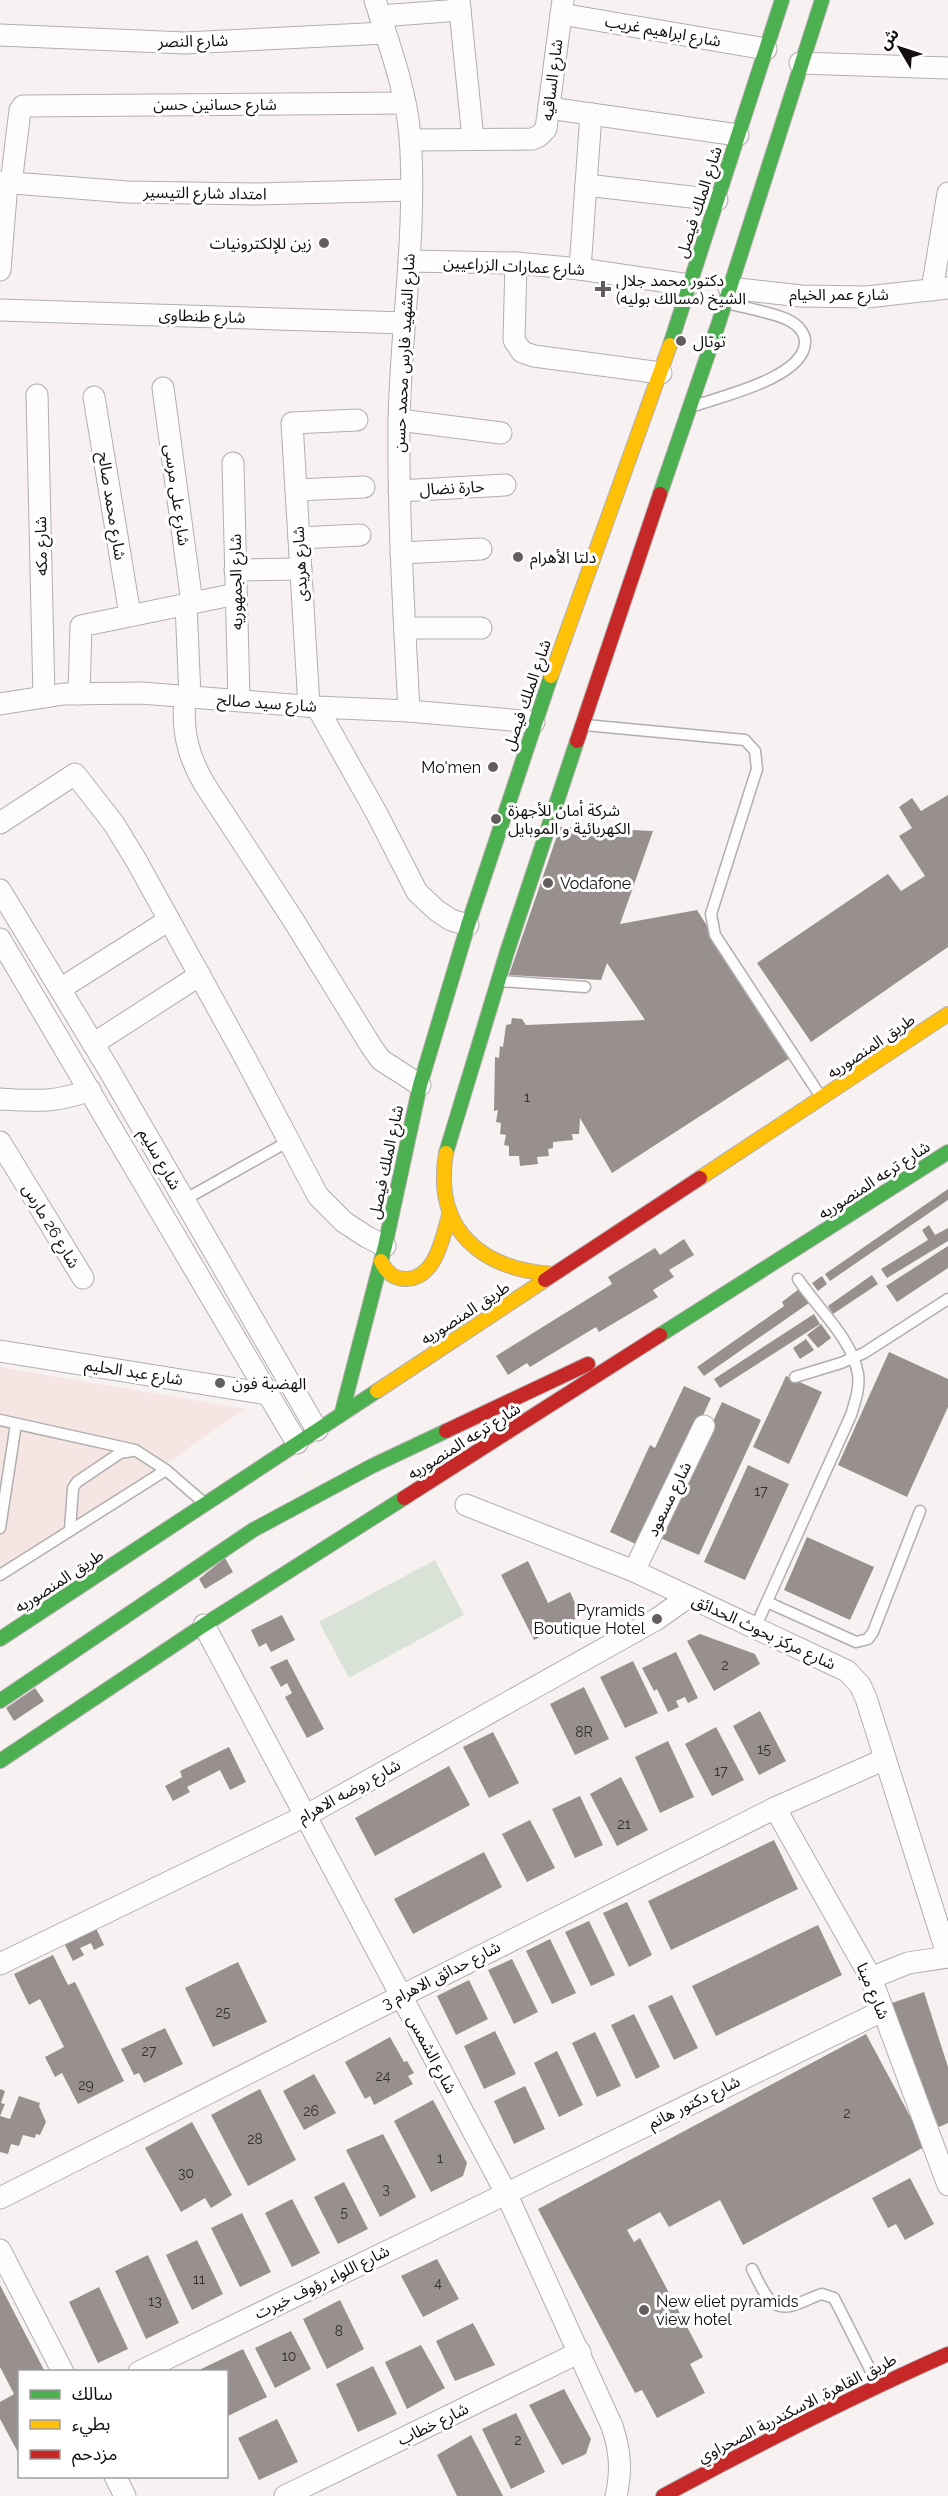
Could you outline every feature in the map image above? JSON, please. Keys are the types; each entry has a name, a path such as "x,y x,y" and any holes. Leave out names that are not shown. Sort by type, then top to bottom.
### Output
{"main road":[{"name":"شارع الملك فيصل","path":"342,1412 383,1254 420,1085 468,925 534,722 661,373 782,0"},
{"path":"554,1274 533,1274 511,1270 492,1261 474,1248 460,1232 450,1212 444,1191 443,1168 497,981 727,296 822,0"},
{"name":"طريق المنصوريه","path":"0,1640 206,1505 342,1412 822,1099 948,1014"},
{"name":"شارع ترعه المنصوريه","path":"0,1761 204,1624 948,1152"},
{"path":"383,1254 384,1268 396,1277 411,1279 424,1273 433,1260 450,1212"},
{"path":"0,1701 192,1569 253,1530 316,1494 586,1365 640,1349"},
{"name":"طريق القاهرة, الاسكندرية الصحراوي","path":"663,2496 761,2443 878,2385 948,2354"}],"street":[{"path":"460,5 473,139"},
{"name":"شارع النصر","path":"0,35 185,43 460,5"},
{"name":"شارع ابراهيم غريب","path":"562,7 766,49"},
{"name":"شارع الساقيه","path":"410,140 531,139 539,136 546,129 562,7"},
{"name":"شارع الشهيد فارس محمد حسن","path":"380,16 405,103 410,140 409,261 399,420 401,553 409,711"},
{"path":"800,63 948,68"},
{"name":"شارع حسانين حسن","path":"6,183 20,110 25,105 405,103"},
{"path":"549,108 738,135"},
{"path":"580,269 591,114"},
{"path":"0,270 6,183"},
{"name":"امتداد شارع التيسير","path":"6,183 127,192 257,194 411,190"},
{"path":"586,185 717,200"},
{"path":"940,289 948,193"},
{"name":"شارع عمارات الزراعيين","path":"409,261 516,263 580,269 689,285"},
{"path":"516,263 514,340 522,352 534,357 661,373"},
{"name":"شارع عمر الخيام","path":"727,296 867,297 940,289"},
{"name":"شارع طنطاوى","path":"0,310 405,323"},
{"name":"شارع على مرسى","path":"163,388 189,603 188,696 183,720 186,742 199,775 292,918 371,1046 381,1060 420,1085"},
{"name":"شارع مكه","path":"37,395 44,697"},
{"name":"شارع محمد صالح","path":"94,398 130,615"},
{"name":"شارع هريدى","path":"313,706 301,569 292,423 357,420"},
{"path":"399,420 501,433"},
{"name":"شارع الجمهوريه","path":"233,463 239,700"},
{"name":"حارة نضال","path":"399,491 505,485"},
{"path":"296,490 364,487"},
{"path":"299,538 360,535"},
{"path":"401,553 481,549"},
{"path":"235,570 301,569"},
{"path":"79,694 81,626 236,594"},
{"path":"405,628 482,628"},
{"name":"شارع سيد صالح","path":"0,704 79,694 141,693 534,722"},
{"path":"313,706 377,814 417,892 436,910 451,920 468,925"},
{"path":"0,823 75,774 114,824 200,975 318,1196 344,1222 367,1237 383,1254"},
{"name":"شارع سليم","path":"0,890 93,1044 317,1430"},
{"path":"60,989 169,920"},
{"name":"شارع سليم","path":"0,939 297,1443"},
{"path":"93,1044 200,975"},
{"path":"0,1099 41,1101 63,1099 90,1090"},
{"name":"شارع 26 مارس","path":"0,1142 83,1278"},
{"path":"0,1332 6,1352"},
{"name":"شارع عبد الحليم","path":"6,1352 268,1394"},
{"name":"شارع مسعود","path":"634,1571 704,1426"},
{"name":"شارع مركز بحوث الحدائق","path":"466,1505 634,1571 847,1671 860,1685 866,1698 948,1957"},
{"name":"شارع روضه الاهرام","path":"0,1964 307,1815 657,1619 688,1597"},
{"name":"شارع الشمس","path":"204,1624 506,2193 612,2426 620,2451 621,2478 616,2496"},
{"name":"شارع حدائق الاهرام 3","path":"0,2198 775,1808 885,1759"},
{"name":"شارع مينا","path":"775,1808 870,1978 948,2185"},
{"path":"870,1978 908,1963 948,1957"},
{"name":"شارع دكتور هانم","path":"506,2193 882,2011"},
{"name":"شارع اللواء رؤوف خيرت","path":"143,2370 506,2193"},
{"path":"0,2250 62,2370"},
{"name":"شارع خطاب","path":"285,2496 580,2352"},
{"path":"116,2478 125,2496"}],"lane":[{"path":"689,409 779,375 797,362 804,351 806,339 802,331 790,321 727,296"},
{"path":"582,725 744,740 755,751 757,768 711,914 716,935 822,1099"},
{"path":"497,981 585,987"},
{"path":"184,1200 289,1141"},
{"path":"755,1628 851,1415 858,1390 858,1374 846,1344 798,1279"},
{"path":"795,1377 853,1358 948,1299"},
{"path":"0,1420 135,1450 166,1470 206,1505"},
{"path":"0,1528 16,1424"},
{"path":"70,1530 73,1488 77,1482 120,1453 135,1450"},
{"path":"0,1575 166,1470"},
{"path":"767,1602 856,1642 868,1639 873,1632 920,1511"},
{"path":"752,2269 767,2297 777,2305 790,2306 822,2294 834,2298 878,2385"}],"shaded area":[{"path":"0,1367 245,1409 0,1578"},
{"path":"435,1560 464,1615 349,1678 319,1622"}],"building":[{"path":"948,795 948,947 811,1042 757,963 888,874 901,891 925,876 899,836 912,828 899,807 912,798 921,811"},
{"path":"560,827 653,831 620,924 697,910 790,1058 612,1173 580,1118 579,1134 572,1134 573,1140 553,1142 553,1148 548,1149 549,1156 537,1157 538,1164 520,1166 519,1156 509,1156 509,1146 504,1145 506,1135 500,1134 501,1123 496,1122 498,1110 494,1111 495,1057 499,1058 506,1025 511,1024 512,1018 522,1019 526,1025 645,1020 607,963 601,980 509,975"},
{"path":"948,1189 948,1200 830,1281 825,1274"},
{"path":"929,1225 935,1235 948,1228 948,1241 887,1278 881,1269 928,1240 922,1230"},
{"path":"684,1239 694,1255 669,1270 674,1277 653,1290 658,1297 599,1332 596,1327 530,1367 527,1363 508,1375 496,1356 612,1284 608,1277 655,1248 660,1255"},
{"path":"948,1246 948,1268 897,1302 886,1286"},
{"path":"872,1275 878,1284 833,1314 828,1306"},
{"path":"822,1276 827,1284 818,1291 812,1283"},
{"path":"799,1289 809,1303 704,1376 697,1367 784,1306 782,1302"},
{"path":"814,1314 820,1324 720,1388 714,1379"},
{"path":"821,1324 831,1338 818,1348 807,1335"},
{"path":"806,1339 814,1350 800,1359 793,1348"},
{"path":"889,1352 948,1379 948,1407 907,1497 838,1465"},
{"path":"786,1376 822,1392 789,1464 753,1447"},
{"path":"684,1386 711,1398 642,1547 610,1532 650,1445 655,1448"},
{"path":"722,1402 761,1420 699,1555 660,1538"},
{"path":"748,1465 789,1484 745,1580 704,1562"},
{"path":"807,1537 874,1567 850,1620 784,1590"},
{"path":"225,1558 233,1572 205,1589 199,1579"},
{"path":"528,1561 548,1603 570,1592 581,1616 534,1640 501,1575"},
{"path":"282,1615 295,1640 271,1652 266,1643 259,1647 251,1630"},
{"path":"700,1634 755,1654 760,1664 714,1691 687,1641"},
{"path":"676,1652 698,1698 688,1703 685,1697 676,1701 679,1707 668,1712 657,1689 654,1691 642,1668"},
{"path":"287,1659 324,1729 307,1738 285,1697 292,1693 287,1683 281,1687 270,1667"},
{"path":"633,1661 658,1713 625,1728 600,1677"},
{"path":"584,1687 609,1739 575,1755 550,1704"},
{"path":"35,1688 44,1701 14,1721 6,1708"},
{"path":"760,1711 786,1761 759,1775 733,1726"},
{"path":"716,1727 744,1780 712,1796 685,1744"},
{"path":"493,1732 519,1783 489,1798 463,1747"},
{"path":"668,1741 694,1797 660,1813 635,1757"},
{"path":"229,1747 246,1782 230,1790 220,1770 187,1787 190,1792 173,1801 165,1786 182,1777 180,1771"},
{"path":"449,1766 470,1805 375,1856 355,1818"},
{"path":"621,1777 648,1830 617,1846 590,1794"},
{"path":"580,1796 603,1845 575,1858 552,1809"},
{"path":"530,1820 555,1868 527,1882 502,1834"},
{"path":"774,1840 798,1889 671,1950 648,1901"},
{"path":"484,1852 502,1887 413,1934 394,1899"},
{"path":"627,1902 652,1955 629,1967 603,1913"},
{"path":"589,1921 615,1975 591,1986 565,1932"},
{"path":"818,1925 842,1975 716,2036 692,1986"},
{"path":"95,1926 104,1945 94,1950 91,1943 80,1948 84,1955 73,1961 63,1941"},
{"path":"550,1939 576,1993 552,2004 526,1951"},
{"path":"53,1955 68,1985 75,1982 124,2081 78,2104 62,2073 55,2077 45,2057 64,2047 40,1999 29,2005 14,1974"},
{"path":"512,1959 538,2012 514,2024 488,1970"},
{"path":"238,1962 267,2022 213,2047 185,1988"},
{"path":"469,1980 488,2019 456,2035 437,1996"},
{"path":"924,1992 948,2067 948,2123 939,2127 886,2005"},
{"path":"672,1995 698,2048 674,2060 648,2006"},
{"path":"634,2014 660,2067 636,2079 611,2025"},
{"path":"165,2028 183,2064 144,2083 139,2073 134,2075 121,2049"},
{"path":"495,2031 516,2074 484,2089 464,2046"},
{"path":"595,2032 621,2086 597,2097 572,2043"},
{"path":"866,2034 926,2146 743,2245 720,2200 669,2227 660,2212 627,2230 634,2242 640,2238 703,2357 690,2364 705,2393 657,2418 642,2390 635,2393 538,2209"},
{"path":"390,2037 404,2062 407,2061 414,2073 408,2076 413,2084 374,2105 370,2096 365,2099 345,2062"},
{"path":"557,2051 583,2105 559,2117 534,2063"},
{"path":"314,2074 336,2113 304,2130 283,2091"},
{"path":"525,2086 545,2129 514,2144 494,2101"},
{"path":"0,2089 5,2091 1,2103 5,2104 0,2116"},
{"path":"260,2089 296,2160 248,2186 211,2115"},
{"path":"19,2096 40,2103 39,2106 46,2122 40,2135 36,2134 35,2138 23,2135 19,2146 11,2144 8,2154 0,2152 0,2116 10,2119"},
{"path":"433,2100 467,2163 463,2176 431,2192 394,2121"},
{"path":"192,2122 232,2195 211,2208 205,2198 181,2212 145,2148"},
{"path":"383,2134 416,2197 380,2217 346,2150"},
{"path":"910,2178 934,2224 905,2240 896,2224 888,2228 872,2198"},
{"path":"344,2182 368,2229 338,2244 314,2197"},
{"path":"292,2199 320,2253 292,2267 265,2213"},
{"path":"242,2213 271,2272 240,2287 211,2228"},
{"path":"197,2240 223,2294 192,2310 166,2255"},
{"path":"148,2255 179,2323 146,2339 115,2271"},
{"path":"437,2259 459,2299 423,2317 401,2276"},
{"path":"0,2285 44,2370 18,2370 18,2452 0,2419 0,2402 14,2394 0,2367"},
{"path":"99,2287 128,2349 98,2363 69,2302"},
{"path":"340,2300 364,2349 327,2369 303,2319"},
{"path":"473,2323 495,2365 455,2381 436,2341"},
{"path":"291,2331 311,2369 275,2388 255,2348"},
{"path":"421,2345 445,2388 407,2409 385,2362"},
{"path":"243,2349 267,2397 228,2416 228,2370 201,2369"},
{"path":"373,2366 397,2414 358,2432 336,2384"},
{"path":"564,2389 591,2439 586,2454 562,2465 529,2405"},
{"path":"516,2413 545,2472 511,2489 482,2429"},
{"path":"277,2419 298,2462 259,2480 238,2438"},
{"path":"471,2435 503,2496 457,2496 437,2455"}],"traffic: fast":[{"path":"670,345 782,0"},
{"path":"660,494 718,325 822,0"},
{"path":"342,1412 385,1246 420,1085 468,925 551,676"},
{"path":"446,1153 507,952 577,741"},
{"path":"660,1335 948,1152"},
{"path":"0,1639 377,1391"},
{"path":"0,1701 253,1530 372,1466 446,1431"},
{"path":"0,1761 204,1625 404,1498"}],"traffic: slow":[{"path":"551,676 670,345"},
{"path":"700,1178 948,1014"},
{"path":"446,1153 444,1180 447,1204 455,1224 468,1241 485,1254 505,1264 528,1271 554,1274"},
{"path":"381,1261 385,1268 398,1278 417,1277 432,1263 437,1254 450,1212"},
{"path":"377,1391 545,1280"}],"traffic: jam":[{"path":"577,741 660,494"},
{"path":"545,1280 700,1178"},
{"path":"404,1498 660,1335"},
{"path":"446,1431 588,1364"},
{"path":"663,2496 804,2422 948,2354"}],"place":[{"name":"زين للإلكترونيات","path":"324,243"},
{"name":"دكتور محمد جلال الشيخ (مسالك بوليه)","path":"603,289"},
{"name":"توتال","path":"681,341"},
{"name":"دلتا الأهرام","path":"518,557"},
{"name":"Mo'men","path":"493,767"},
{"name":"شركة أمان للأجهزة الكهربائية و الموبايل","path":"496,819"},
{"name":"Vodafone","path":"548,883"},
{"name":"الهضبة فون","path":"220,1383"},
{"name":"Pyramids Boutique Hotel","path":"657,1619"},
{"name":"New eliet pyramids view hotel","path":"644,2310"}]}
